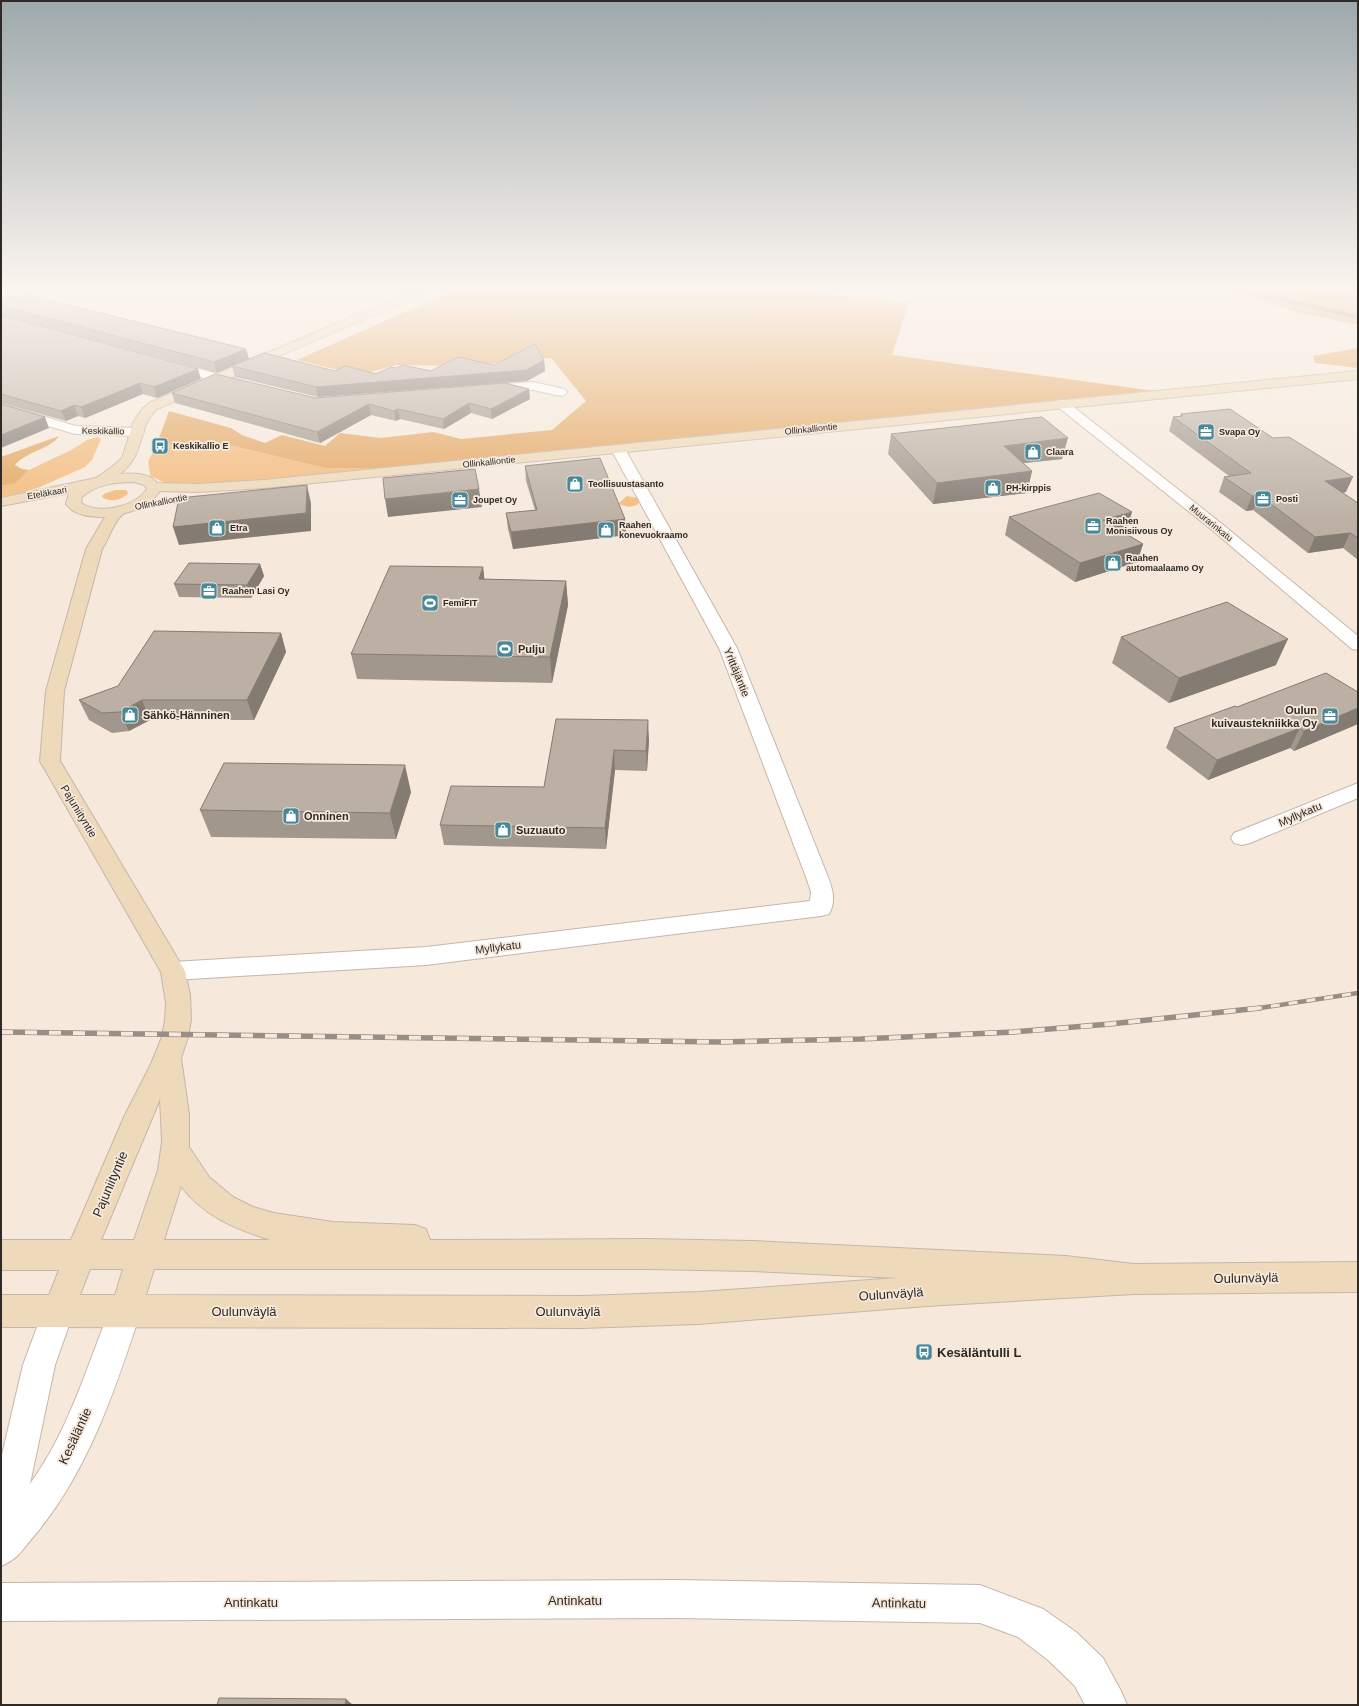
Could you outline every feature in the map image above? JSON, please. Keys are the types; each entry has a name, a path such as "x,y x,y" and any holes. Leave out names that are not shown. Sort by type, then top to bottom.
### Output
{"street":[{"path":"174,367 252,387"},
{"path":"77,507 74,498 78,492 96,483 124,463 130,456 140,418 146,411 153,406 243,367"},
{"name":"Ollinkalliontie","path":"151,484 199,488 264,484 1358,375"},
{"path":"479,390 532,386 561,392"},
{"name":"Muurarinkatu","path":"1062,404 1216,527 1358,645"},
{"name":"Keskikallio","path":"1,408 75,430 137,432"},
{"path":"124,509 140,503 149,497 154,489 143,475 133,446"},
{"name":"Yrittäjäntie","path":"618,449 728,648 817,877 822,892 821,908"},
{"name":"Eteläkaari","path":"1,503 126,478 135,478 151,484"},
{"name":"Ollinkalliontie","path":"77,507 95,512 124,509 264,484"},
{"name":"Eteläkaari","path":"1,503 52,501 77,507"},
{"name":"Pajuniityntie","path":"77,507 87,521 94,549"},
{"name":"Pajuniityntie","path":"58,1311 139,1116 168,1059 176,1035 178,1018 177,985 173,970 50,762 55,691 94,549 101,539 108,523 124,509"},
{"name":"Myllykatu","path":"1242,838 1358,790"},
{"name":"Myllykatu","path":"173,970 426,956 821,908"},
{"name":"Pajuniityntie","path":"125,1311 172,1170 176,1150 177,1131 168,1059"},
{"path":"176,1150 189,1174 203,1192 219,1205 261,1224 288,1231 358,1239 453,1240 510,1254"},
{"name":"Oulunväylä","path":"1,1255 647,1254 752,1256 1067,1277 1134,1279 1358,1277"},
{"name":"Oulunväylä","path":"1,1310 582,1312 692,1309 927,1291 1067,1277"},
{"path":"1,1538 39,1365 58,1311"},
{"name":"Kesäläntie","path":"1,1548 47,1492 78,1434 114,1344 125,1311"},
{"name":"Antinkatu","path":"1,1602 677,1599 980,1604 1030,1622 1062,1646 1089,1672 1107,1705"}],"shaded area":[{"path":"324,367 391,367 359,375"},
{"path":"558,367 977,367 1155,391 381,468 325,468 212,441 180,447 158,441 169,411 231,428 242,435 265,443 282,435 325,446 340,433 381,438 433,432 461,439 552,430 586,401"},
{"path":"59,436 50,444 20,460 15,465 22,469 29,470 15,483 1,486 1,457"},
{"path":"97,437 101,439 92,460 85,467 40,487 1,497 1,486 15,482 29,470 73,449 87,440"},
{"path":"158,441 180,447 212,441 325,468 381,468 240,482 183,486 169,485 151,476 149,469 149,460"},
{"path":"115,490 126,490 128,493 116,500 109,500 102,497 104,494"},
{"path":"627,496 637,498 639,502 637,505 629,507 618,504"}],"building":[{"path":"1,367 189,367 198,369 154,387 140,383 81,407 74,405 61,411 1,394"},
{"path":"234,367 318,367 335,371 348,367 376,374 391,367 411,367 431,371 439,367 532,367 526,370 316,387"},
{"path":"215,374 316,398 505,383 529,389 491,409 469,403 443,419 398,409 394,411 369,404 317,432 172,393"},
{"path":"1,404 45,417 1,435"},
{"path":"1230,409 1273,438 1289,437 1353,477 1325,481 1358,503 1358,538 1350,533 1315,537 1259,495 1252,496 1224,477 1251,473 1173,417 1183,416 1181,414"},
{"path":"1042,417 1068,438 1004,446 1032,471 937,483 891,434"},
{"path":"600,458 625,519 511,532 506,513 537,510 525,466"},
{"path":"475,469 479,489 385,499 383,478"},
{"path":"307,485 306,513 173,527 179,498"},
{"path":"1099,493 1132,512 1103,520 1143,544 1080,563 1009,517"},
{"path":"189,563 260,564 247,585 174,584"},
{"path":"390,566 483,567 479,579 566,581 550,657 351,654"},
{"path":"1227,602 1288,639 1179,678 1121,637"},
{"path":"154,631 281,633 247,700 142,700 120,712 102,713 79,700 118,686"},
{"path":"1326,673 1358,692 1358,708 1304,731 1300,728 1217,760 1174,728 1235,706 1237,707"},
{"path":"556,719 648,720 646,751 614,750 605,828 440,825 451,786 544,787"},
{"path":"224,763 405,765 390,813 200,810"},
{"path":"219,1698 346,1699 345,1705 217,1705"}],"railway":[{"path":"1259,1008 1358,993"},
{"path":"1,1032 721,1042 861,1039 1014,1032 1110,1024 1259,1008"},
{"path":"1253,1009 1259,1008"}],"place":[{"name":"Svapa Oy","path":"1206,432"},
{"name":"Keskikallio E","path":"160,446"},
{"name":"Claara","path":"1033,452"},
{"name":"Teollisuustasanto","path":"575,484"},
{"name":"PH-kirppis","path":"993,488"},
{"name":"Posti","path":"1263,499"},
{"name":"Joupet Oy","path":"460,500"},
{"name":"Raahen Monisiivous Oy","path":"1093,526"},
{"name":"Etra","path":"217,528"},
{"name":"Raahen konevuokraamo","path":"606,530"},
{"name":"Raahen automaalaamo Oy","path":"1113,563"},
{"name":"Raahen Lasi Oy","path":"209,591"},
{"name":"FemiFIT","path":"430,603"},
{"name":"Pulju","path":"505,649"},
{"name":"Sähkö-Hänninen","path":"130,715"},
{"name":"Oulun kuivaustekniikka Oy","path":"1330,716"},
{"name":"Onninen","path":"291,816"},
{"name":"Suzuauto","path":"503,830"},
{"name":"Kesäläntulli L","path":"924,1352"}]}
